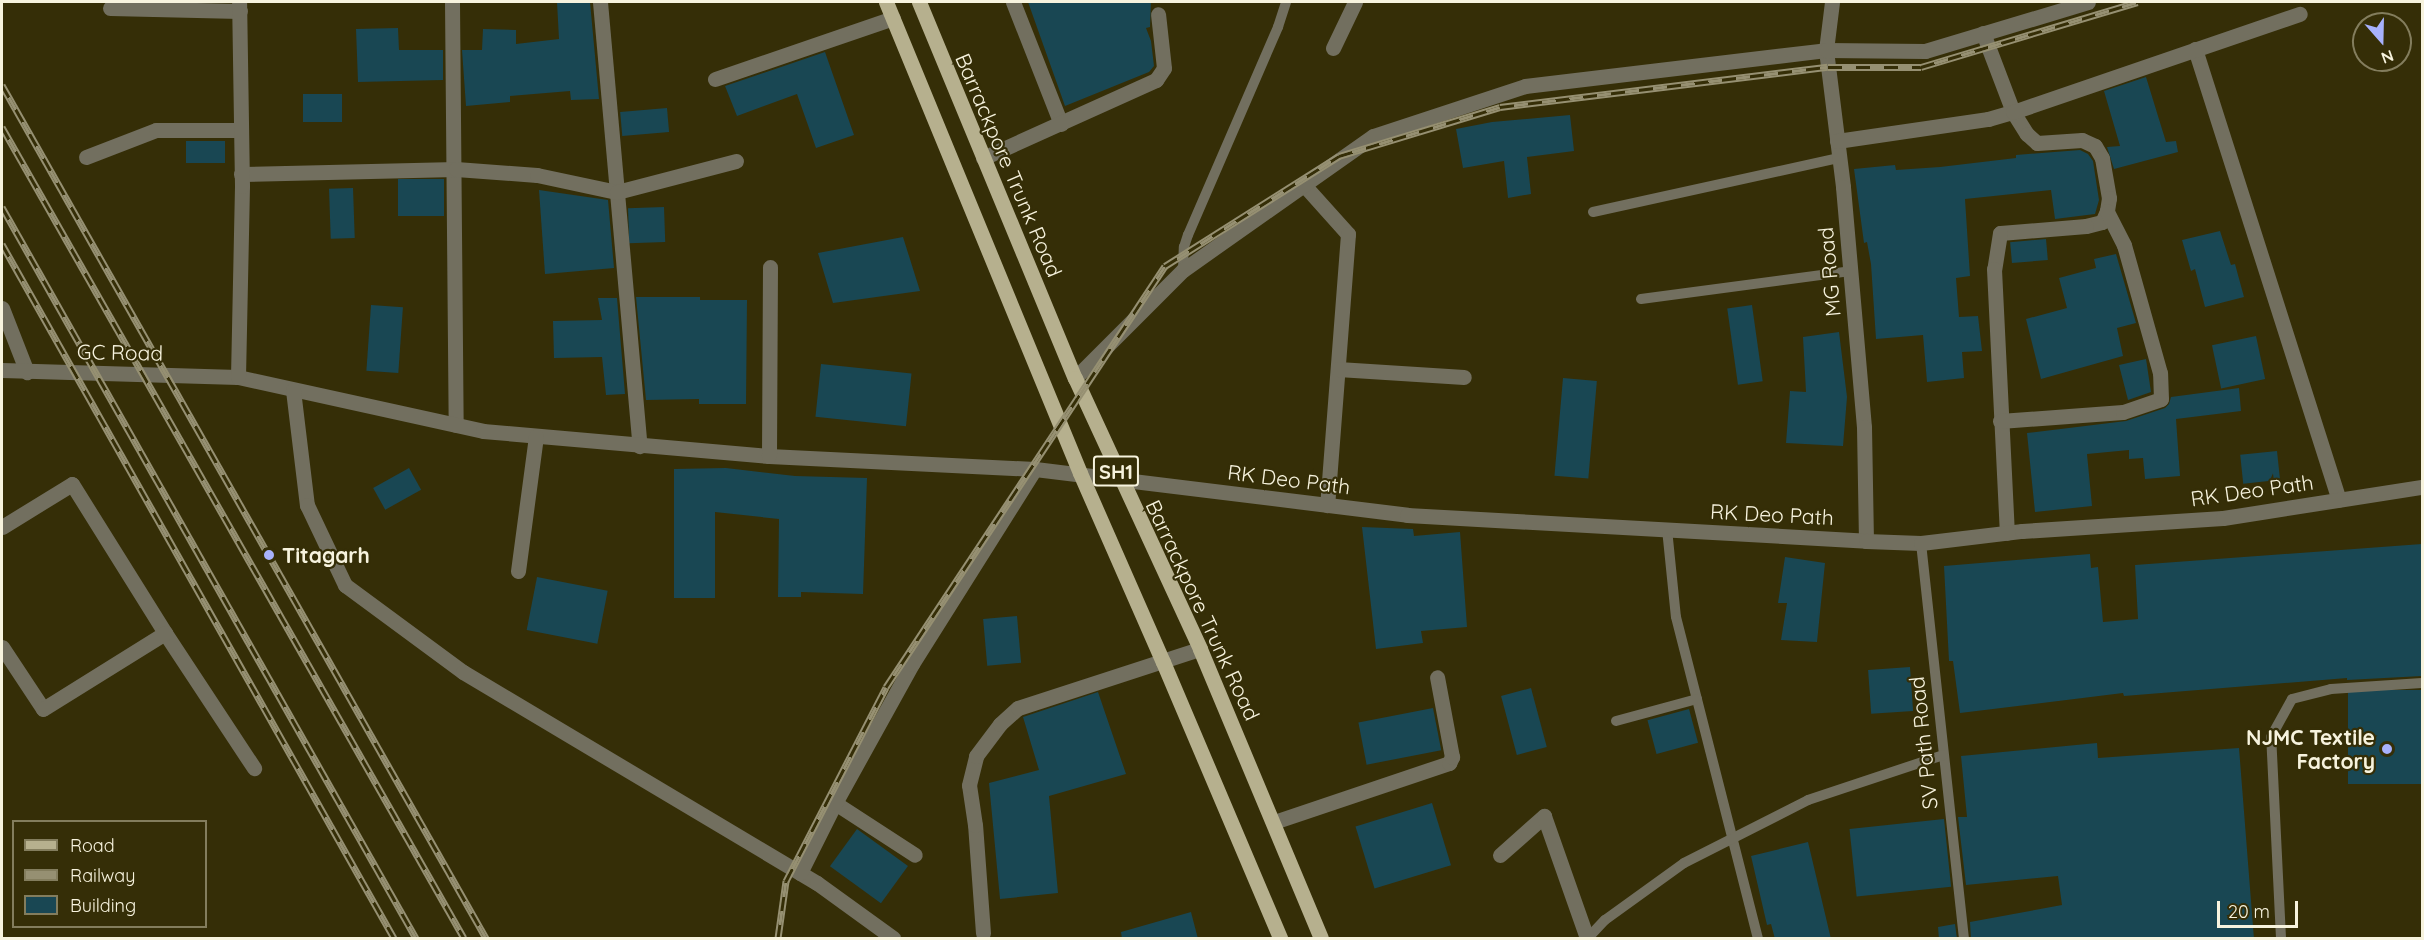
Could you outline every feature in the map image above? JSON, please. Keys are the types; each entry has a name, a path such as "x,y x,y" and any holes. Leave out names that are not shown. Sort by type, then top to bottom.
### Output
{"main road":[{"name":"SH1","path":"886,2 1080,473 1164,662 1280,939"},
{"name":"Barrackpore Trunk Road","path":"918,2 1074,378 1200,649 1321,939"}],"street":[{"path":"452,2 456,169 456,425"},
{"path":"600,2 640,446"},
{"path":"1013,2 1061,124"},
{"path":"1332,48 1355,2"},
{"name":"MG Road","path":"1832,2 1826,50 1839,158 1864,427 1866,541"},
{"path":"1074,378 1183,270 1372,136 1525,86 1826,50 1925,51 2088,2"},
{"path":"110,8 239,6 241,174 238,377"},
{"path":"983,158 1156,80 1164,68 1158,14"},
{"path":"1837,141 1988,119 2300,14"},
{"path":"715,79 893,18"},
{"path":"1983,33 2013,112 2037,143 2082,140 2095,146 2102,158 2109,198 2102,222 2086,226 2000,233 1994,269 2007,533"},
{"path":"2195,49 2338,500"},
{"path":"86,157 156,130 241,130"},
{"path":"241,174 456,169 537,175 617,192 736,161"},
{"path":"1304,185 1348,234 1327,505"},
{"path":"2000,421 2123,412 2161,399 2160,373 2124,245 2107,211"},
{"path":"769,456 770,267"},
{"path":"2,308 27,372"},
{"path":"1338,369 1464,377"},
{"name":"GC Road","path":"2,370 238,377 483,431 640,446"},
{"path":"294,390 307,505 345,585 463,672 800,873 893,939"},
{"path":"518,571 536,436"},
{"name":"RK Deo Path","path":"640,446 769,456 1080,473 1407,515 1921,543 2007,533 2223,518 2422,487"},
{"path":"800,873 835,802 912,664 1035,469"},
{"path":"2,527 72,484 165,633 254,768"},
{"path":"2,647 43,709 165,633"},
{"path":"983,933 975,825 969,785 976,756 1000,724 1018,708 1200,649"},
{"path":"1274,822 1449,763 1452,757 1437,677"},
{"path":"835,802 915,855"},
{"path":"1500,855 1544,816 1588,939"}],"lane":[{"path":"1183,270 1184,247 1188,235 1278,27 1286,2"},
{"path":"1593,212 1839,158"},
{"path":"1641,299 1850,271"},
{"path":"1667,529 1676,617 1758,939"},
{"name":"SV Path Road","path":"1921,543 1964,939"},
{"path":"2281,939 2271,737 2292,699 2331,689 2422,683"},
{"path":"1616,722 1697,699"},
{"path":"1588,939 1605,920 1684,863 1732,838 1808,800 1943,755"}],"building":[{"path":"557,2 590,2 599,99 571,100 570,91 510,96 510,102 466,106 462,50 482,50 483,29 516,30 516,44 559,39"},
{"path":"1028,2 1151,2 1150,27 1146,28 1151,41 1154,66 1149,72 1065,106"},
{"path":"398,28 399,50 443,50 443,80 358,82 356,29"},
{"path":"825,52 854,135 816,148 797,94 737,116 725,86"},
{"path":"2146,77 2166,142 2176,141 2178,152 2114,169 2107,147 2120,146 2104,91"},
{"path":"303,94 342,94 342,122 303,122"},
{"path":"667,108 669,132 622,136 620,112"},
{"path":"1570,115 1574,151 1527,157 1531,194 1508,198 1504,161 1463,168 1456,129 1492,122"},
{"path":"186,141 225,141 225,163 186,163"},
{"path":"2080,150 2088,154 2093,161 2099,200 2095,214 2055,219 2051,190 1965,199 1970,276 1956,278 1959,317 1978,316 1982,351 1962,352 1964,378 1927,382 1923,335 1876,339 1871,264 1867,242 1864,243 1854,169 1895,165 1896,170 1940,167 2016,158 2016,155"},
{"path":"398,179 444,179 444,216 398,216"},
{"path":"353,188 355,238 331,239 329,189"},
{"path":"539,190 608,200 614,268 545,274"},
{"path":"664,207 665,242 629,243 628,208"},
{"path":"2220,231 2231,265 2235,264 2244,297 2205,307 2195,269 2191,271 2182,240"},
{"path":"903,237 920,291 833,303 818,253"},
{"path":"2046,239 2048,260 2012,263 2010,242"},
{"path":"2116,254 2136,323 2117,328 2123,356 2041,379 2026,319 2067,308 2059,278 2096,268 2094,259"},
{"path":"636,297 747,300 746,404 699,404 699,399 646,400"},
{"path":"598,298 617,298 625,394 606,395 602,357 554,358 553,321 602,320"},
{"path":"371,305 403,307 398,373 366,371"},
{"path":"1752,305 1763,381 1738,385 1727,308"},
{"path":"1839,332 1847,397 1843,446 1786,443 1790,391 1806,392 1803,337"},
{"path":"2256,336 2265,379 2221,388 2212,345"},
{"path":"2146,359 2151,392 2128,400 2119,365"},
{"path":"821,364 912,374 906,426 815,417"},
{"path":"1563,378 1597,381 1588,479 1554,476"},
{"path":"2239,388 2241,411 2176,419 2180,476 2145,479 2143,458 2129,459 2129,450 2087,454 2092,506 2035,512 2027,433 2126,421 2165,408 2171,397"},
{"path":"2277,451 2280,480 2243,484 2240,455"},
{"path":"409,468 421,490 385,510 373,488"},
{"path":"726,468 795,476 867,478 863,594 801,592 801,597 778,597 779,519 715,512 715,598 674,598 674,469"},
{"path":"1362,527 1413,529 1414,536 1460,532 1467,627 1421,631 1423,643 1376,649"},
{"path":"2422,544 2422,676 2347,680 2347,678 2124,696 2123,693 1960,713 1953,661 1949,661 1944,566 2090,554 2091,568 2098,567 2103,622 2138,619 2135,565"},
{"path":"1785,557 1825,563 1817,642 1781,640 1787,603 1778,603"},
{"path":"537,577 608,591 597,644 527,630"},
{"path":"1017,616 1021,663 987,666 983,619"},
{"path":"1910,667 1913,711 1871,714 1868,670"},
{"path":"1531,688 1547,747 1517,755 1501,696"},
{"name":"NJMC Textile Factory","path":"2348,690 2422,690 2422,784 2348,784"},
{"path":"1098,692 1126,774 1049,796 1058,893 1000,899 989,783 1039,770 1023,717"},
{"path":"1433,708 1441,750 1367,765 1358,723"},
{"path":"1689,709 1698,743 1657,754 1647,720"},
{"path":"2097,743 2098,758 2239,748 2254,939 1971,939 1970,922 2062,905 2058,876 1966,885 1958,817 1967,817 1961,756"},
{"path":"1432,803 1451,865 1374,889 1355,826"},
{"path":"1944,819 1951,887 1857,897 1850,829"},
{"path":"857,829 908,866 881,903 830,866"},
{"path":"1808,842 1831,939 1775,939 1771,924 1767,925 1751,856"},
{"path":"1191,912 1198,939 1122,939 1121,932"},
{"path":"1955,924 1957,939 1939,939 1938,927"}],"railway":[{"path":"778,938 786,881 886,687 1165,266 1339,156 1500,107 1828,67 1921,67 2137,2"},
{"path":"2,85 486,938"},
{"path":"2,127 464,938"},
{"path":"2,207 416,938"},
{"path":"2,244 394,938"}],"place":[{"name":"Titagarh","path":"269,555"},
{"name":"NJMC Textile Factory","path":"2387,749"}]}
